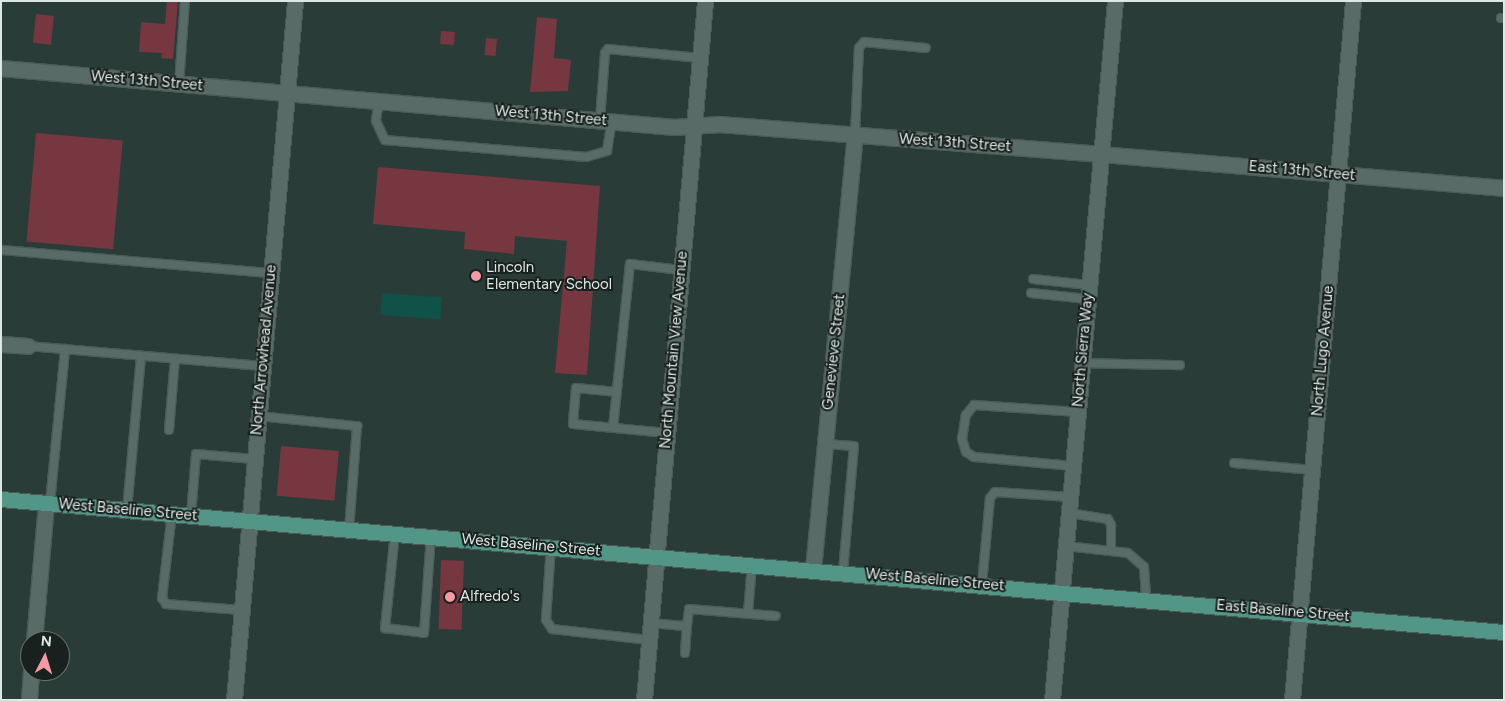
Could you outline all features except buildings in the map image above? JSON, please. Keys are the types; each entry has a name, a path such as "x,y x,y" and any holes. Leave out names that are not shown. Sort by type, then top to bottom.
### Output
{"main road":[{"name":"West Baseline Street","path":"1,499 1062,591"},
{"name":"East Baseline Street","path":"1062,591 1504,632"}],"street":[{"name":"North Arrowhead Avenue","path":"234,700 240,610 295,1"},
{"name":"North Mountain View Avenue","path":"644,700 705,1"},
{"name":"North Sierra Way","path":"1052,700 1115,1"},
{"name":"North Lugo Avenue","path":"1292,700 1353,1"},
{"name":"West 13th Street","path":"2,68 606,121 694,126 720,124 1101,154"},
{"name":"Genevieve Street","path":"813,569 856,135"},
{"name":"East 13th Street","path":"1101,154 1504,188"},
{"path":"1,344 28,346"},
{"path":"35,631 48,503"},
{"path":"29,700 31,681"}],"lane":[{"path":"179,84 185,1"},
{"path":"856,135 859,48 864,42 926,48"},
{"path":"379,101 376,121 385,140 586,157 607,151 605,53 608,49 700,58"},
{"path":"1,73 2,68"},
{"path":"1,250 271,273"},
{"path":"613,428 630,264 681,270"},
{"path":"1033,279 1088,292"},
{"path":"1031,293 1088,292"},
{"path":"28,346 262,366"},
{"path":"48,503 65,349"},
{"path":"127,510 141,356"},
{"path":"169,430 175,359"},
{"path":"1082,363 1180,365"},
{"path":"616,392 576,388 573,424 667,433"},
{"path":"1073,466 974,457 966,452 962,439 966,415 974,405 1078,412"},
{"path":"258,416 357,426 349,529"},
{"path":"825,444 854,446 843,572"},
{"path":"191,515 196,454 254,459"},
{"path":"1234,463 1313,470"},
{"path":"982,584 990,498 995,492 1070,497"},
{"path":"1068,513 1108,519 1111,524 1111,549"},
{"path":"172,514 162,598 166,604 240,610"},
{"path":"395,533 386,628 424,633 431,536"},
{"path":"551,546 546,620 552,629 649,640"},
{"path":"1066,546 1111,549 1128,553 1144,567 1146,599"},
{"path":"748,613 752,564"},
{"path":"685,653 689,609 776,616"},
{"path":"650,623 687,626"}],"green space":[{"path":"382,293 442,297 440,319 380,315"}],"place":[{"name":"Lincoln Elementary School","path":"476,276"},
{"name":"Alfredo's","path":"450,597"}]}
